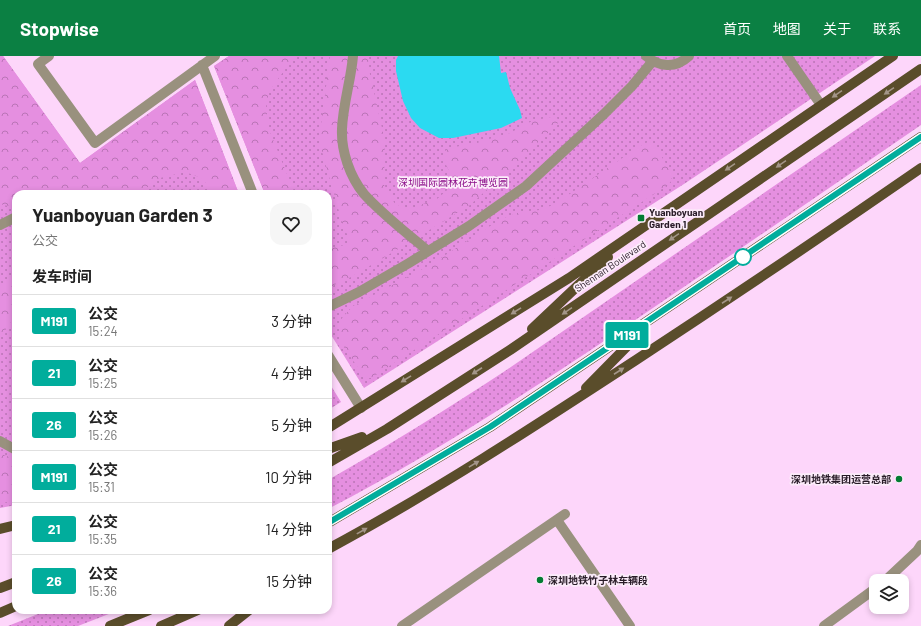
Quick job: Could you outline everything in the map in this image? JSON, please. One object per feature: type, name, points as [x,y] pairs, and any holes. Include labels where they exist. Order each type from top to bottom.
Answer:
[{"type":"main road","points":[[332,426],[569,278],[892,56]]},
{"type":"main road","name":"Shennan Boulevard","points":[[332,461],[387,429],[510,350],[921,68]]},
{"type":"main road","points":[[332,521],[490,427],[921,137]]},
{"type":"main road","points":[[332,547],[384,519],[562,409],[796,255],[921,168]]},
{"type":"main road","points":[[510,350],[631,235]]},
{"type":"main road","points":[[562,409],[586,388],[667,308]]},
{"type":"main road","points":[[332,448],[387,429]]},
{"type":"main road","points":[[0,529],[12,526]]},
{"type":"main road","points":[[0,588],[12,584]]},
{"type":"main road","points":[[0,613],[12,608]]},
{"type":"main road","points":[[110,626],[139,614]]},
{"type":"main road","points":[[161,626],[189,614]]},
{"type":"main road","points":[[230,626],[244,614]]},
{"type":"street","points":[[49,56],[38,64],[95,142],[215,56]]},
{"type":"street","points":[[353,56],[345,99],[342,130],[345,154],[352,175],[364,193],[428,251]]},
{"type":"street","points":[[332,305],[359,292],[409,263],[469,226],[526,186],[632,86],[649,59],[662,65],[671,65],[680,63],[689,56]]},
{"type":"street","points":[[787,56],[821,105]]},
{"type":"street","points":[[202,65],[251,190]]},
{"type":"street","points":[[0,225],[12,219]]},
{"type":"street","points":[[332,361],[361,408]]},
{"type":"street","points":[[0,441],[12,448]]},
{"type":"street","points":[[402,626],[565,514]]},
{"type":"street","points":[[557,520],[630,626]]},
{"type":"street","points":[[892,574],[917,551],[921,545]]},
{"type":"street","points":[[824,626],[869,593]]},
{"type":"green space","points":[[0,56],[3,56],[80,163],[195,80],[237,190],[12,190],[12,506],[0,508]]},
{"type":"green space","points":[[0,56],[3,56],[80,163],[195,80],[237,190],[210,190],[208,185],[199,177],[185,172],[160,178],[144,190],[12,190],[12,207],[0,204]]},
{"type":"green space","name":"深圳国际园林花卉博览园","points":[[229,56],[875,56],[684,184],[364,388],[332,336],[332,190],[263,190],[214,66]]},
{"type":"green space","points":[[229,56],[295,56],[269,91],[266,107],[268,127],[293,190],[263,190],[214,66]]},
{"type":"green space","points":[[330,56],[369,56],[368,65],[385,142],[384,185],[395,204],[409,209],[437,199],[454,184],[442,156],[447,149],[506,135],[532,121],[556,116],[559,122],[470,205],[351,277],[332,286],[332,247],[351,244],[342,222],[319,141]]},
{"type":"green space","points":[[921,85],[921,125],[546,380],[417,460],[332,507],[332,478],[417,427],[505,371]]},
{"type":"green space","points":[[648,142],[654,145],[672,173],[672,180],[668,185],[371,378],[365,378],[341,343],[340,329],[342,318],[353,306],[430,265],[501,219],[520,212],[540,210],[555,204]]},
{"type":"green space","points":[[12,274],[12,321],[0,338],[0,290]]},
{"type":"green space","points":[[332,387],[341,402],[332,408]]},
{"type":"green space","points":[[0,453],[12,457],[12,502],[0,503]]},
{"type":"green space","points":[[38,614],[109,614],[78,626],[8,626]]},
{"type":"water","points":[[398,56],[499,56],[501,73],[506,72],[510,88],[522,118],[501,128],[453,138],[439,138],[420,128],[411,118],[403,101],[396,71],[396,60]]},
{"type":"bus line","name":"M191","points":[[332,521],[490,427],[921,137]]},
{"type":"place","name":"Yuanboyuan Garden 1","points":[[641,218]]},
{"type":"place","name":"深圳地铁集团运营总部","points":[[899,479]]},
{"type":"place","name":"深圳地铁竹子林车辆段","points":[[540,580]]}]
